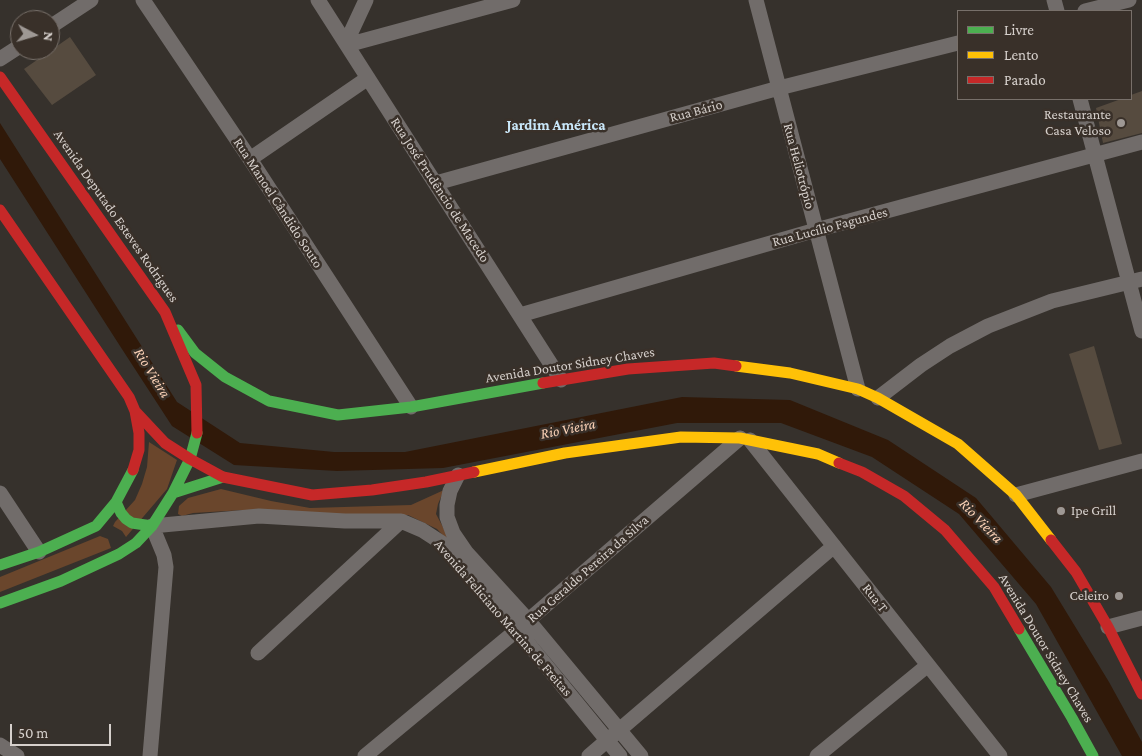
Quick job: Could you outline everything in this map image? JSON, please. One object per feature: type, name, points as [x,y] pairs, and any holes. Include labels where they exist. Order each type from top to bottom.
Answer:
[{"type":"main road","name":"Avenida Deputado Esteves Rodrigues","points":[[0,77],[4,92],[165,312],[196,385],[197,433],[190,459],[173,492],[152,526],[136,543],[119,554],[61,581],[0,603]]},
{"type":"main road","points":[[0,210],[128,397],[135,411],[139,433],[139,450],[133,472],[100,527],[40,552],[0,565]]},
{"type":"main road","name":"Avenida Doutor Sidney Chaves","points":[[165,312],[195,353],[225,377],[269,401],[338,415],[411,407],[628,369],[714,363],[790,372],[858,389],[878,398],[958,444],[1016,495],[1076,572],[1108,627],[1142,694]]},
{"type":"main road","name":"Avenida Doutor Sidney Chaves","points":[[135,411],[165,443],[223,477],[312,495],[372,490],[426,482],[565,453],[681,437],[745,439],[818,454],[862,472],[904,496],[945,530],[994,587],[1093,756]]},
{"type":"main road","points":[[173,492],[223,477]]},
{"type":"main road","points":[[116,502],[126,519],[132,523],[152,526]]},
{"type":"main road","points":[[116,538],[119,554]]},
{"type":"street","points":[[60,20],[91,0]]},
{"type":"street","name":"Rua Manoel Cândido Souto","points":[[143,0],[250,159],[411,407]]},
{"type":"street","name":"Rua José Prudêncio de Macedo","points":[[318,0],[561,380]]},
{"type":"street","points":[[346,44],[366,0]]},
{"type":"street","points":[[346,44],[513,0]]},
{"type":"street","name":"Rua Heliotrópio","points":[[756,0],[858,389]]},
{"type":"street","points":[[1089,10],[1129,0]]},
{"type":"street","name":"Rua Bário","points":[[436,183],[779,88],[957,43]]},
{"type":"street","points":[[250,159],[368,78]]},
{"type":"street","points":[[1080,100],[1094,155],[1136,280],[1142,331]]},
{"type":"street","name":"Rua Lucílio Fagundes","points":[[520,315],[816,230],[1142,142]]},
{"type":"street","points":[[878,398],[921,365],[988,326],[1052,301],[1136,280]]},
{"type":"street","name":"Rua T","points":[[745,439],[834,546],[1000,756]]},
{"type":"street","name":"Rua Geraldo Pereira da Silva","points":[[365,756],[745,439]]},
{"type":"street","points":[[1016,495],[1142,461]]},
{"type":"street","name":"Avenida Feliciano Martins de Freitas","points":[[458,474],[450,491],[447,505],[447,517],[453,534],[620,756]]},
{"type":"street","points":[[0,493],[40,552]]},
{"type":"street","name":"Avenida Feliciano Martins de Freitas","points":[[152,526],[260,516],[345,521],[401,521],[422,530],[442,543],[523,625],[641,756]]},
{"type":"street","points":[[258,653],[401,521]]},
{"type":"street","points":[[150,756],[166,567],[164,555],[152,526]]},
{"type":"street","points":[[589,756],[834,546]]},
{"type":"street","points":[[1108,627],[1142,618]]},
{"type":"street","points":[[817,756],[928,664]]},
{"type":"street","points":[[0,746],[17,756]]},
{"type":"shaded area","points":[[149,442],[177,460],[167,489],[126,537],[122,531],[113,526],[135,500],[142,484],[147,467]]},
{"type":"shaded area","points":[[221,489],[310,508],[411,505],[444,490],[436,514],[453,546],[437,529],[408,515],[390,517],[275,514],[244,510],[193,513],[182,516],[178,514],[179,506],[188,498]]},
{"type":"shaded area","points":[[100,536],[108,539],[111,548],[0,592],[0,577]]},
{"type":"water","name":"Rio Vieira","points":[[0,123],[177,402],[240,443],[334,452],[405,452],[682,397],[790,400],[888,440],[976,498],[1051,587],[1109,682],[1142,742],[1142,756],[1122,756],[1036,604],[959,514],[872,457],[781,423],[677,423],[443,468],[337,471],[234,465],[172,426],[0,159]]},
{"type":"building","points":[[70,37],[96,75],[52,105],[24,69],[37,60],[60,60],[60,44]]},
{"type":"building","name":"Restaurante Casa Veloso","points":[[1142,91],[1142,133],[1103,143],[1096,108],[1118,100],[1132,100],[1132,95]]},
{"type":"building","points":[[1094,346],[1122,444],[1099,450],[1069,354]]},
{"type":"traffic: fast","points":[[178,330],[195,353],[225,377],[269,401],[338,415],[411,407],[543,383]]},
{"type":"traffic: fast","points":[[0,603],[61,581],[119,554],[136,543],[152,526],[173,493],[190,459],[197,433]]},
{"type":"traffic: fast","points":[[0,565],[39,552],[96,526],[116,502],[133,470]]},
{"type":"traffic: fast","points":[[173,493],[223,477]]},
{"type":"traffic: fast","points":[[116,502],[126,519],[132,523],[152,526]]},
{"type":"traffic: fast","points":[[1019,629],[1093,756]]},
{"type":"traffic: slow","points":[[736,366],[790,373],[858,389],[878,398],[958,444],[1016,495],[1051,540]]},
{"type":"traffic: slow","points":[[474,472],[565,453],[681,437],[740,438],[818,454],[839,463]]},
{"type":"traffic: jam","points":[[0,77],[165,312],[196,385],[197,433]]},
{"type":"traffic: jam","points":[[0,210],[129,397],[135,411],[139,433],[139,450],[133,470]]},
{"type":"traffic: jam","points":[[543,383],[628,369],[714,363],[736,366]]},
{"type":"traffic: jam","points":[[135,411],[165,443],[223,477],[312,495],[372,490],[426,482],[474,472]]},
{"type":"traffic: jam","points":[[839,463],[862,472],[904,496],[945,530],[994,587],[1019,629]]},
{"type":"traffic: jam","points":[[1051,540],[1076,572],[1108,627],[1142,694]]},
{"type":"place","name":"Restaurante Casa Veloso","points":[[1121,123]]},
{"type":"place","name":"Ipe Grill","points":[[1061,511]]},
{"type":"place","name":"Celeiro","points":[[1119,596]]},
{"type":"district","name":"Jardim América","points":[[556,125]]}]
